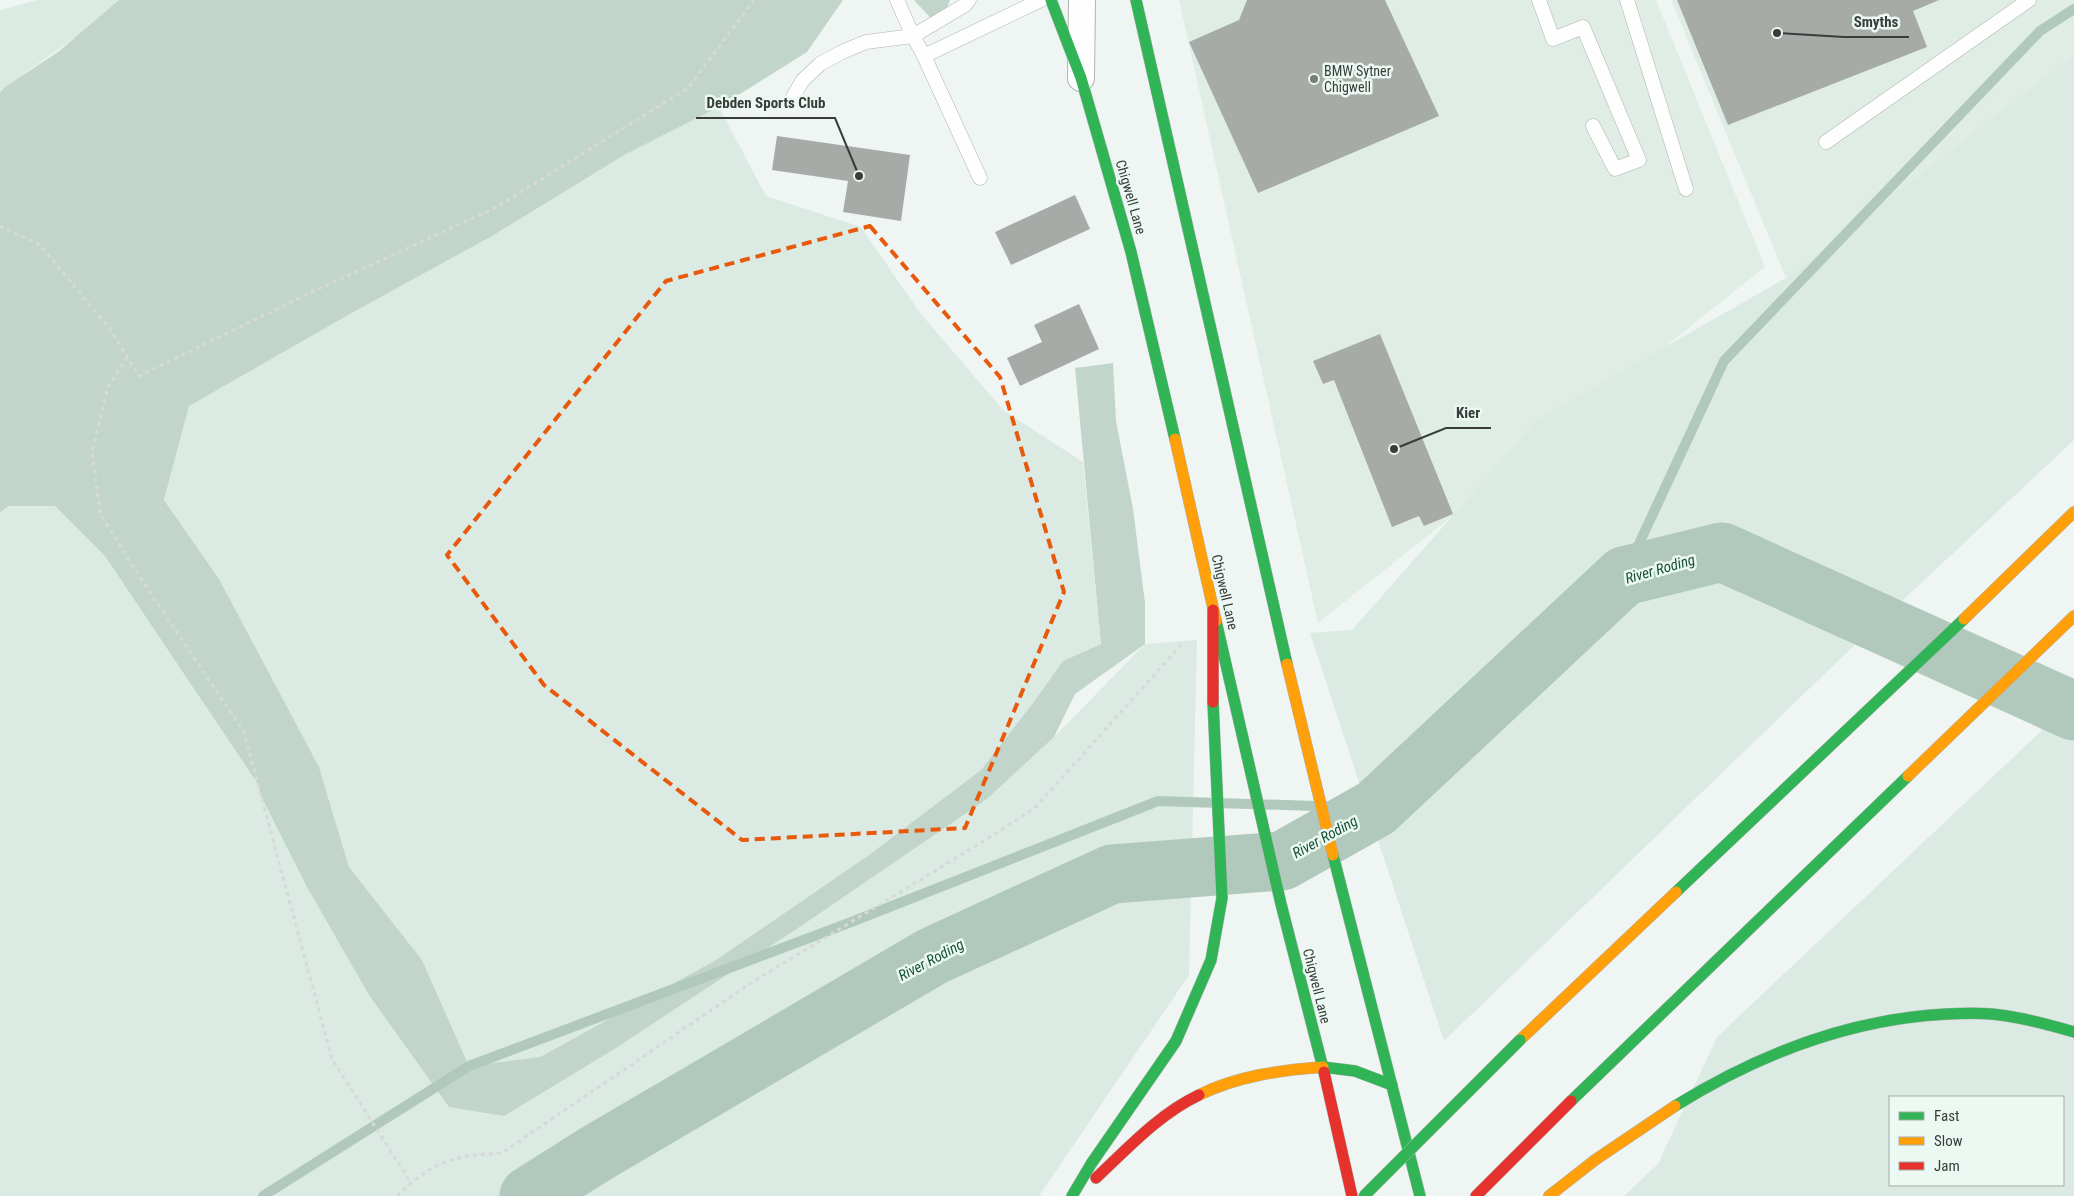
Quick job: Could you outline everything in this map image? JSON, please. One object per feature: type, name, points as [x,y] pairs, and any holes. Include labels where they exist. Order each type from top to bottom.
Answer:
[{"type":"main road","name":"Chigwell Lane","points":[[1051,0],[1081,78],[1131,252],[1281,904],[1322,1066],[1352,1196]]},
{"type":"main road","points":[[1136,0],[1315,786],[1420,1196]]},
{"type":"main road","points":[[1364,1196],[1520,1040],[1893,688],[2074,512]]},
{"type":"main road","points":[[1072,1196],[1176,1041],[1211,960],[1222,898],[1213,711],[1213,610]]},
{"type":"main road","points":[[1476,1196],[1566,1106],[2070,620]]},
{"type":"main road","points":[[1549,1196],[1644,1126],[1727,1076],[1768,1055],[1806,1040],[1848,1027],[1894,1018],[1975,1013],[2037,1022],[2074,1032]]},
{"type":"main road","points":[[1076,1196],[1137,1139],[1188,1100],[1214,1087],[1290,1069],[1322,1066],[1355,1071],[1392,1085]]},
{"type":"street","points":[[1081,78],[1082,0]]},
{"type":"lane","points":[[897,0],[980,178]]},
{"type":"lane","points":[[793,97],[803,80],[820,64],[866,42],[913,36],[965,5],[969,0]]},
{"type":"lane","points":[[924,56],[1041,0]]},
{"type":"lane","points":[[1539,0],[1553,39],[1583,27],[1639,160],[1615,169],[1593,126]]},
{"type":"lane","points":[[1627,0],[1686,189]]},
{"type":"lane","points":[[1826,142],[2029,0]]},
{"type":"path","points":[[0,226],[40,245],[110,330],[139,376],[312,292],[495,208],[688,88],[754,0]]},
{"type":"path","points":[[127,357],[108,387],[92,452],[100,513],[133,567],[244,732],[332,1059],[410,1183]]},
{"type":"path","points":[[397,1196],[410,1183],[442,1162],[465,1156],[502,1154],[751,983],[992,836],[1036,807],[1213,610]]},
{"type":"highlighted area","points":[[870,226],[1000,377],[1064,592],[965,828],[742,840],[544,685],[447,555],[666,281]]},
{"type":"shaded area","points":[[38,0],[119,0],[77,36],[18,78],[0,100],[0,10]]},
{"type":"shaded area","points":[[1179,0],[1656,0],[1765,267],[1318,623]]},
{"type":"shaded area","points":[[1671,0],[2074,0],[2074,54],[1786,278]]},
{"type":"shaded area","points":[[2074,54],[2074,440],[1840,659],[1444,1041],[1310,633],[1352,630],[1538,419],[1786,278]]},
{"type":"shaded area","points":[[719,107],[766,196],[861,227],[920,313],[1003,410],[1083,462],[1101,644],[1063,661],[981,770],[869,855],[716,960],[540,1057],[469,1066],[422,960],[349,867],[319,767],[219,579],[164,500],[189,405],[492,236],[626,154]]},
{"type":"shaded area","points":[[8,506],[55,506],[133,567],[449,1107],[810,920],[987,799],[1054,737],[1145,644],[1197,640],[1189,975],[1039,1196],[0,1196],[0,513]]},
{"type":"shaded area","points":[[2074,700],[2074,1196],[1624,1196],[1658,1164],[1717,1037]]},
{"type":"green space","points":[[119,0],[843,0],[807,52],[719,107],[626,154],[492,236],[189,406],[164,500],[219,579],[319,767],[349,867],[422,960],[469,1066],[540,1057],[716,960],[869,855],[981,770],[1063,661],[1101,644],[1075,368],[1113,363],[1116,421],[1133,509],[1145,603],[1145,644],[1075,694],[1054,737],[987,799],[810,920],[616,1048],[504,1116],[449,1107],[369,995],[307,887],[261,796],[258,784],[105,556],[55,506],[8,506],[0,513],[0,93],[5,87],[58,52]]},
{"type":"green space","points":[[914,0],[950,0],[940,28]]},
{"type":"building","name":"BMW Sytner Chigwell","points":[[1247,0],[1385,0],[1439,116],[1258,193],[1189,42],[1239,20]]},
{"type":"building","points":[[1677,0],[1939,0],[1913,11],[1927,47],[1728,125]]},
{"type":"building","points":[[777,136],[910,155],[901,221],[843,212],[848,181],[772,170]]},
{"type":"building","points":[[1075,195],[1090,229],[1011,265],[995,232]]},
{"type":"building","points":[[1079,304],[1099,349],[1020,386],[1007,358],[1042,342],[1034,325]]},
{"type":"building","points":[[1380,334],[1453,514],[1424,526],[1419,516],[1392,527],[1334,380],[1323,384],[1313,361]]},
{"type":"waterway","points":[[1624,576],[1724,361],[2040,31],[2074,9]]},
{"type":"waterway","name":"River Roding","points":[[529,1196],[597,1153],[933,956],[1112,874],[1282,861],[1376,808],[1624,576],[1722,552],[2074,711]]},
{"type":"waterway","points":[[263,1196],[469,1066],[854,921],[1158,801],[1376,808]]},
{"type":"traffic: fast","points":[[1051,0],[1081,78],[1131,252],[1175,439]]},
{"type":"traffic: fast","points":[[1136,0],[1287,664]]},
{"type":"traffic: fast","points":[[1676,892],[1964,619]]},
{"type":"traffic: fast","points":[[1216,621],[1281,904],[1324,1072]]},
{"type":"traffic: fast","points":[[1072,1196],[1091,1164],[1176,1041],[1211,960],[1222,898],[1213,702]]},
{"type":"traffic: fast","points":[[1571,1101],[1908,776]]},
{"type":"traffic: fast","points":[[1333,855],[1420,1196]]},
{"type":"traffic: fast","points":[[1675,1106],[1738,1071],[1771,1056],[1839,1032],[1875,1023],[1911,1017],[1980,1013],[2019,1018],[2074,1032]]},
{"type":"traffic: fast","points":[[1364,1196],[1520,1040]]},
{"type":"traffic: fast","points":[[1323,1067],[1355,1071],[1392,1085]]},
{"type":"traffic: slow","points":[[1175,439],[1216,621]]},
{"type":"traffic: slow","points":[[1964,619],[2074,512]]},
{"type":"traffic: slow","points":[[1908,776],[2074,616]]},
{"type":"traffic: slow","points":[[1287,664],[1333,855]]},
{"type":"traffic: slow","points":[[1520,1040],[1676,892]]},
{"type":"traffic: slow","points":[[1199,1095],[1228,1083],[1260,1075],[1323,1067]]},
{"type":"traffic: slow","points":[[1549,1196],[1595,1160],[1675,1106]]},
{"type":"traffic: jam","points":[[1213,610],[1213,702]]},
{"type":"traffic: jam","points":[[1324,1072],[1352,1196]]},
{"type":"traffic: jam","points":[[1096,1178],[1157,1122],[1199,1095]]},
{"type":"traffic: jam","points":[[1476,1196],[1571,1101]]},
{"type":"place","name":"Smyths","points":[[1777,33]]},
{"type":"place","name":"BMW Sytner Chigwell","points":[[1314,79]]},
{"type":"place","name":"Debden Sports Club","points":[[859,176]]},
{"type":"place","name":"Kier","points":[[1394,449]]}]
